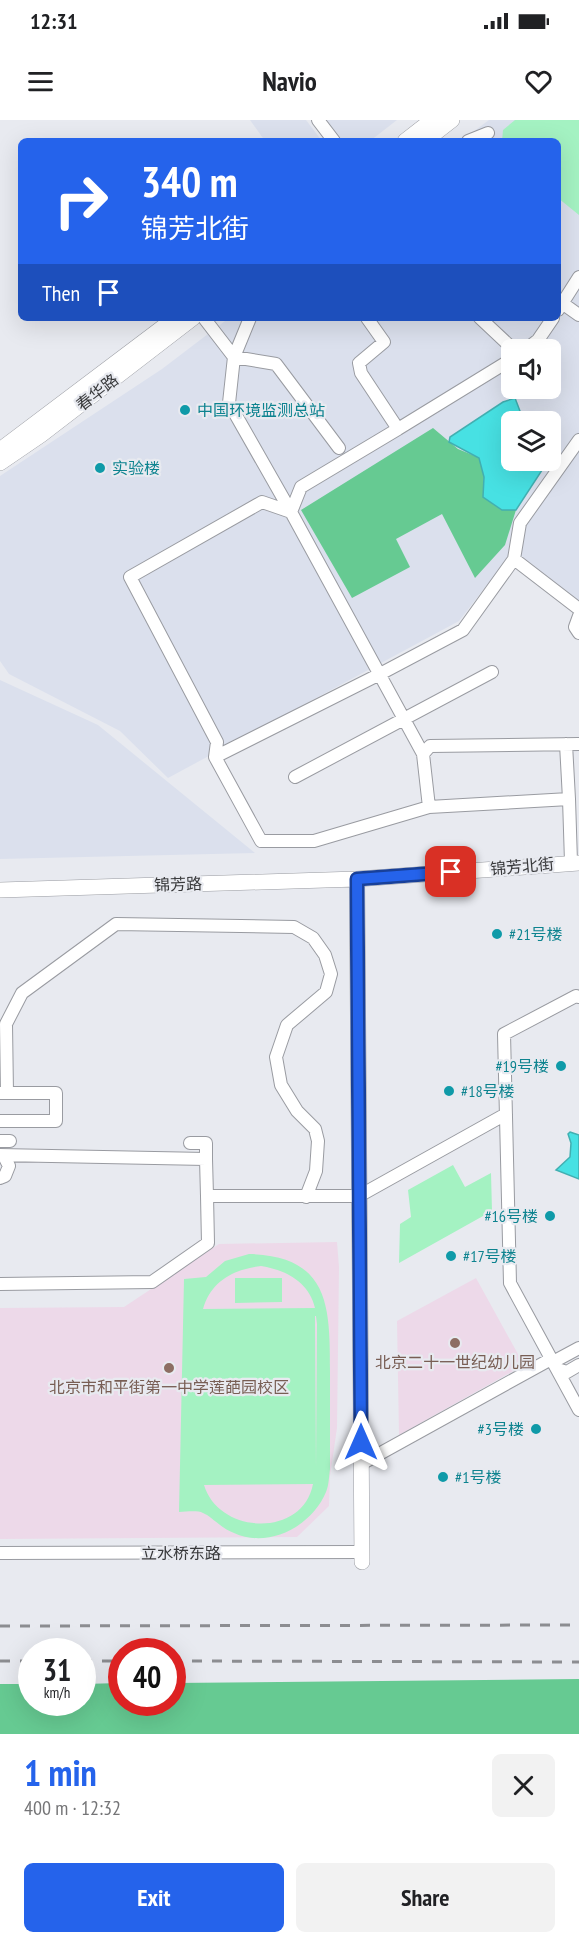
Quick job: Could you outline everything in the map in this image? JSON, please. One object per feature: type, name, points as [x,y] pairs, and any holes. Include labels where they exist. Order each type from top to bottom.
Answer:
[{"type":"street","points":[[318,120],[332,138]]},
{"type":"street","points":[[409,138],[432,120]]},
{"type":"street","points":[[429,138],[452,120]]},
{"type":"street","points":[[476,138],[488,133]]},
{"type":"street","points":[[561,305],[579,277]]},
{"type":"street","points":[[561,307],[579,315]]},
{"type":"street","name":"春华路","points":[[0,450],[171,321]]},
{"type":"street","name":"春华路","points":[[0,463],[41,435],[188,321]]},
{"type":"street","points":[[206,321],[234,357],[276,364],[339,448],[360,452]]},
{"type":"street","points":[[249,321],[234,357],[229,403],[423,754],[429,807]]},
{"type":"street","points":[[369,321],[384,342],[359,363],[361,373],[398,429]]},
{"type":"street","points":[[483,321],[502,339]]},
{"type":"street","points":[[539,339],[551,321]]},
{"type":"street","points":[[291,512],[301,487],[501,365]]},
{"type":"street","points":[[215,757],[463,630],[514,560],[520,523],[579,440]]},
{"type":"street","points":[[332,469],[339,448]]},
{"type":"street","points":[[291,512],[262,502],[130,577],[217,742],[215,757],[261,841],[314,841],[429,807],[568,799]]},
{"type":"street","points":[[514,560],[579,609]]},
{"type":"street","points":[[579,616],[575,627],[579,633]]},
{"type":"street","points":[[295,777],[492,672]]},
{"type":"street","points":[[423,754],[430,746],[573,744],[568,799],[575,862]]},
{"type":"street","name":"锦芳北街","points":[[357,879],[575,862]]},
{"type":"street","points":[[357,879],[362,1557]]},
{"type":"street","name":"锦芳路","points":[[0,890],[357,879]]},
{"type":"street","points":[[0,1121],[56,1121],[56,1093],[4,1093],[6,1024],[22,993],[116,924],[294,927],[314,938],[325,955],[331,974],[326,992],[286,1025],[276,1057],[281,1085],[297,1111],[315,1129],[318,1141],[316,1171],[306,1197]]},
{"type":"street","points":[[579,997],[576,996],[504,1034],[510,1283],[557,1365],[579,1410]]},
{"type":"street","points":[[207,1196],[359,1196],[506,1114]]},
{"type":"street","points":[[0,1284],[152,1282],[208,1243],[206,1143],[190,1143]]},
{"type":"street","points":[[2,1155],[206,1159]]},
{"type":"street","points":[[0,1178],[5,1176],[9,1166],[2,1155]]},
{"type":"street","points":[[361,1464],[557,1365],[579,1348]]},
{"type":"street","points":[[557,1365],[579,1365]]},
{"type":"street","points":[[557,1365],[579,1393]]},
{"type":"street","name":"立水桥东路","points":[[0,1553],[362,1557]]},
{"type":"shaded area","points":[[250,120],[306,120],[320,138],[263,138]]},
{"type":"shaded area","points":[[326,120],[397,120],[374,138],[340,138]]},
{"type":"shaded area","points":[[489,120],[579,120],[579,602],[514,550],[459,621],[168,778],[120,731],[9,674],[0,661],[0,476],[162,369],[225,321],[561,321],[561,138],[465,138]]},
{"type":"shaded area","points":[[0,680],[98,725],[255,853],[0,859]]},
{"type":"shaded area","name":"北京市和平街第一中学莲葩园校区","points":[[337,1242],[339,1267],[337,1428],[330,1476],[329,1506],[297,1537],[0,1539],[0,1308],[124,1307],[219,1244]]},
{"type":"shaded area","name":"北京二十一世纪幼儿园","points":[[476,1278],[524,1365],[399,1435],[397,1321]]},
{"type":"green space","points":[[515,120],[579,120],[579,215],[561,200],[561,138],[502,138],[503,130]]},
{"type":"green space","points":[[433,428],[458,449],[480,458],[484,477],[483,497],[502,510],[516,510],[505,545],[475,578],[442,514],[396,539],[410,567],[352,598],[301,510]]},
{"type":"green space","points":[[453,1165],[465,1187],[491,1173],[492,1211],[399,1263],[400,1224],[411,1217],[408,1190]]},
{"type":"green space","points":[[249,1254],[276,1257],[296,1264],[310,1275],[320,1289],[326,1307],[330,1348],[328,1486],[311,1515],[288,1531],[275,1536],[247,1537],[230,1531],[203,1513],[179,1512],[184,1279],[206,1277],[225,1261]],"holes":[[[261,1266],[287,1274],[302,1284],[308,1291],[315,1308],[203,1309],[212,1291],[225,1278],[242,1270]],[[315,1316],[317,1324],[316,1468]],[[313,1484],[306,1502],[294,1514],[278,1521],[260,1524],[242,1521],[226,1514],[213,1502],[204,1485]]]},
{"type":"green space","points":[[235,1278],[282,1278],[282,1302],[235,1303]]},
{"type":"green space","points":[[579,1679],[579,1734],[0,1734],[0,1684],[18,1684],[18,1716],[96,1716],[96,1684],[108,1683],[108,1716],[186,1716],[186,1683]]},
{"type":"water","points":[[515,399],[520,411],[501,411],[501,471],[541,471],[516,510],[502,510],[483,497],[484,477],[479,458],[449,442],[450,437],[503,402]]},
{"type":"water","points":[[570,1132],[579,1135],[579,1179],[556,1170],[570,1157],[571,1143],[568,1134]]},
{"type":"railway","points":[[0,1626],[579,1625]]},
{"type":"railway","points":[[0,1661],[18,1661]]},
{"type":"railway","points":[[96,1661],[108,1661]]},
{"type":"railway","points":[[186,1661],[579,1662]]},
{"type":"place","name":"中国环境监测总站","points":[[185,410]]},
{"type":"place","name":"实验楼","points":[[100,468]]},
{"type":"place","name":"#21号楼","points":[[497,934]]},
{"type":"place","name":"#19号楼","points":[[561,1066]]},
{"type":"place","name":"#18号楼","points":[[449,1091]]},
{"type":"place","name":"#16号楼","points":[[550,1216]]},
{"type":"place","name":"#17号楼","points":[[451,1256]]},
{"type":"place","name":"北京二十一世纪幼儿园","points":[[455,1343]]},
{"type":"place","name":"北京市和平街第一中学莲葩园校区","points":[[169,1368]]},
{"type":"place","name":"#3号楼","points":[[536,1429]]},
{"type":"place","name":"#1号楼","points":[[443,1477]]},
{"type":"route","points":[[361,1442],[357,879],[451,872]]}]
